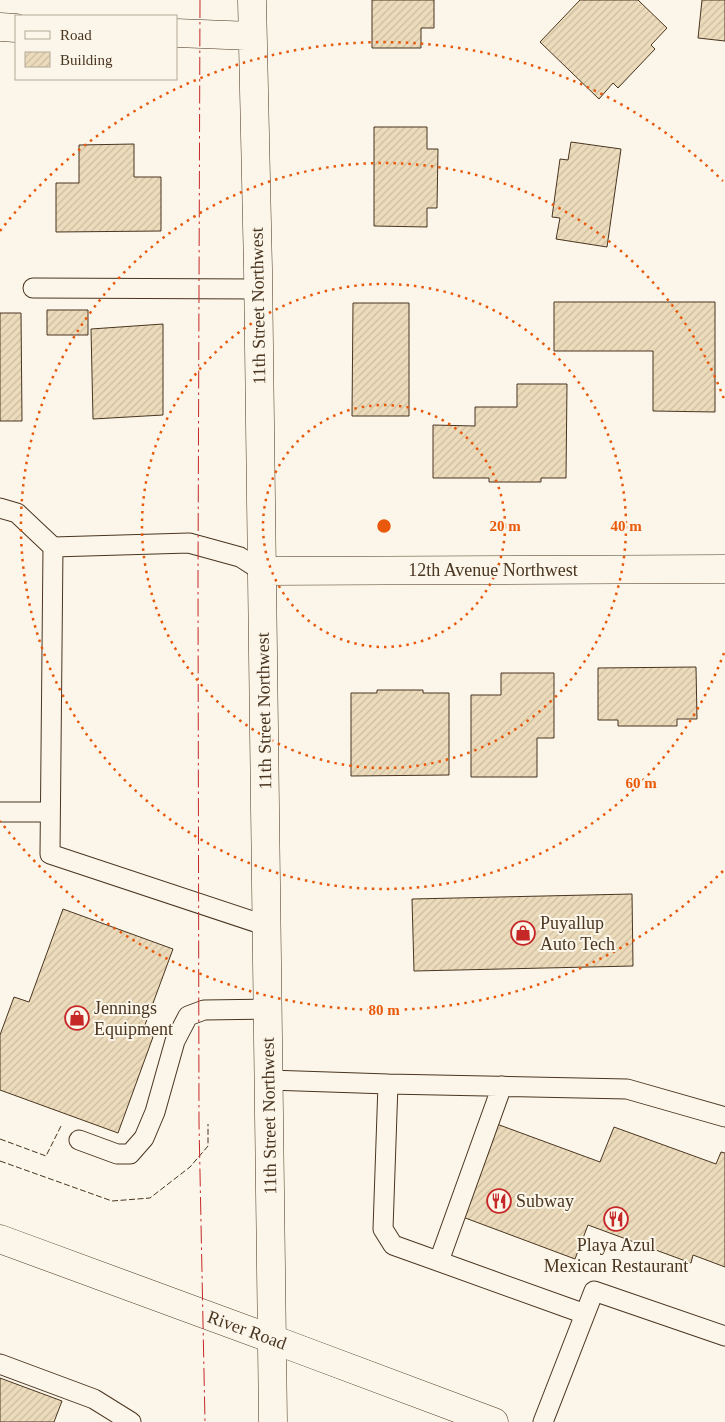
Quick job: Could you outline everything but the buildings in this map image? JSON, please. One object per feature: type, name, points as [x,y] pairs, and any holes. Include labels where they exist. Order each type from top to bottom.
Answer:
[{"type":"street","name":"11th Street Northwest","points":[[252,0],[258,289],[273,1422]]},
{"type":"street","points":[[0,27],[15,28]]},
{"type":"street","points":[[178,33],[252,36]]},
{"type":"street","name":"12th Avenue Northwest","points":[[262,571],[725,569]]},
{"type":"street","name":"River Road","points":[[0,1239],[494,1422]]},
{"type":"lane","points":[[33,288],[258,289]]},
{"type":"lane","points":[[0,508],[16,513],[53,547],[189,543],[240,557],[262,571]]},
{"type":"lane","points":[[53,547],[50,854],[267,926]]},
{"type":"lane","points":[[0,812],[50,812]]},
{"type":"lane","points":[[79,1140],[117,1154],[130,1154],[144,1138],[156,1112],[175,1041],[188,1016],[204,1010],[268,1009]]},
{"type":"lane","points":[[269,1080],[626,1089],[725,1117]]},
{"type":"lane","points":[[388,1084],[382,1229],[393,1244],[585,1314]]},
{"type":"lane","points":[[439,1261],[502,1086]]},
{"type":"lane","points":[[543,1422],[594,1291],[725,1336]]},
{"type":"lane","points":[[0,1364],[94,1399],[131,1422]]},
{"type":"fence","points":[[0,1161],[112,1201],[150,1198],[190,1167],[208,1146],[208,1124]]},
{"type":"fence","points":[[0,1139],[46,1156],[61,1126]]},
{"type":"power","points":[[200,0],[199,1123],[205,1422]]},
{"type":"place","name":"Puyallup Auto Tech","points":[[523,933]]},
{"type":"place","name":"Jennings Equipment","points":[[77,1018]]},
{"type":"place","name":"Subway","points":[[499,1201]]},
{"type":"place","name":"Playa Azul Mexican Restaurant","points":[[616,1219]]}]
